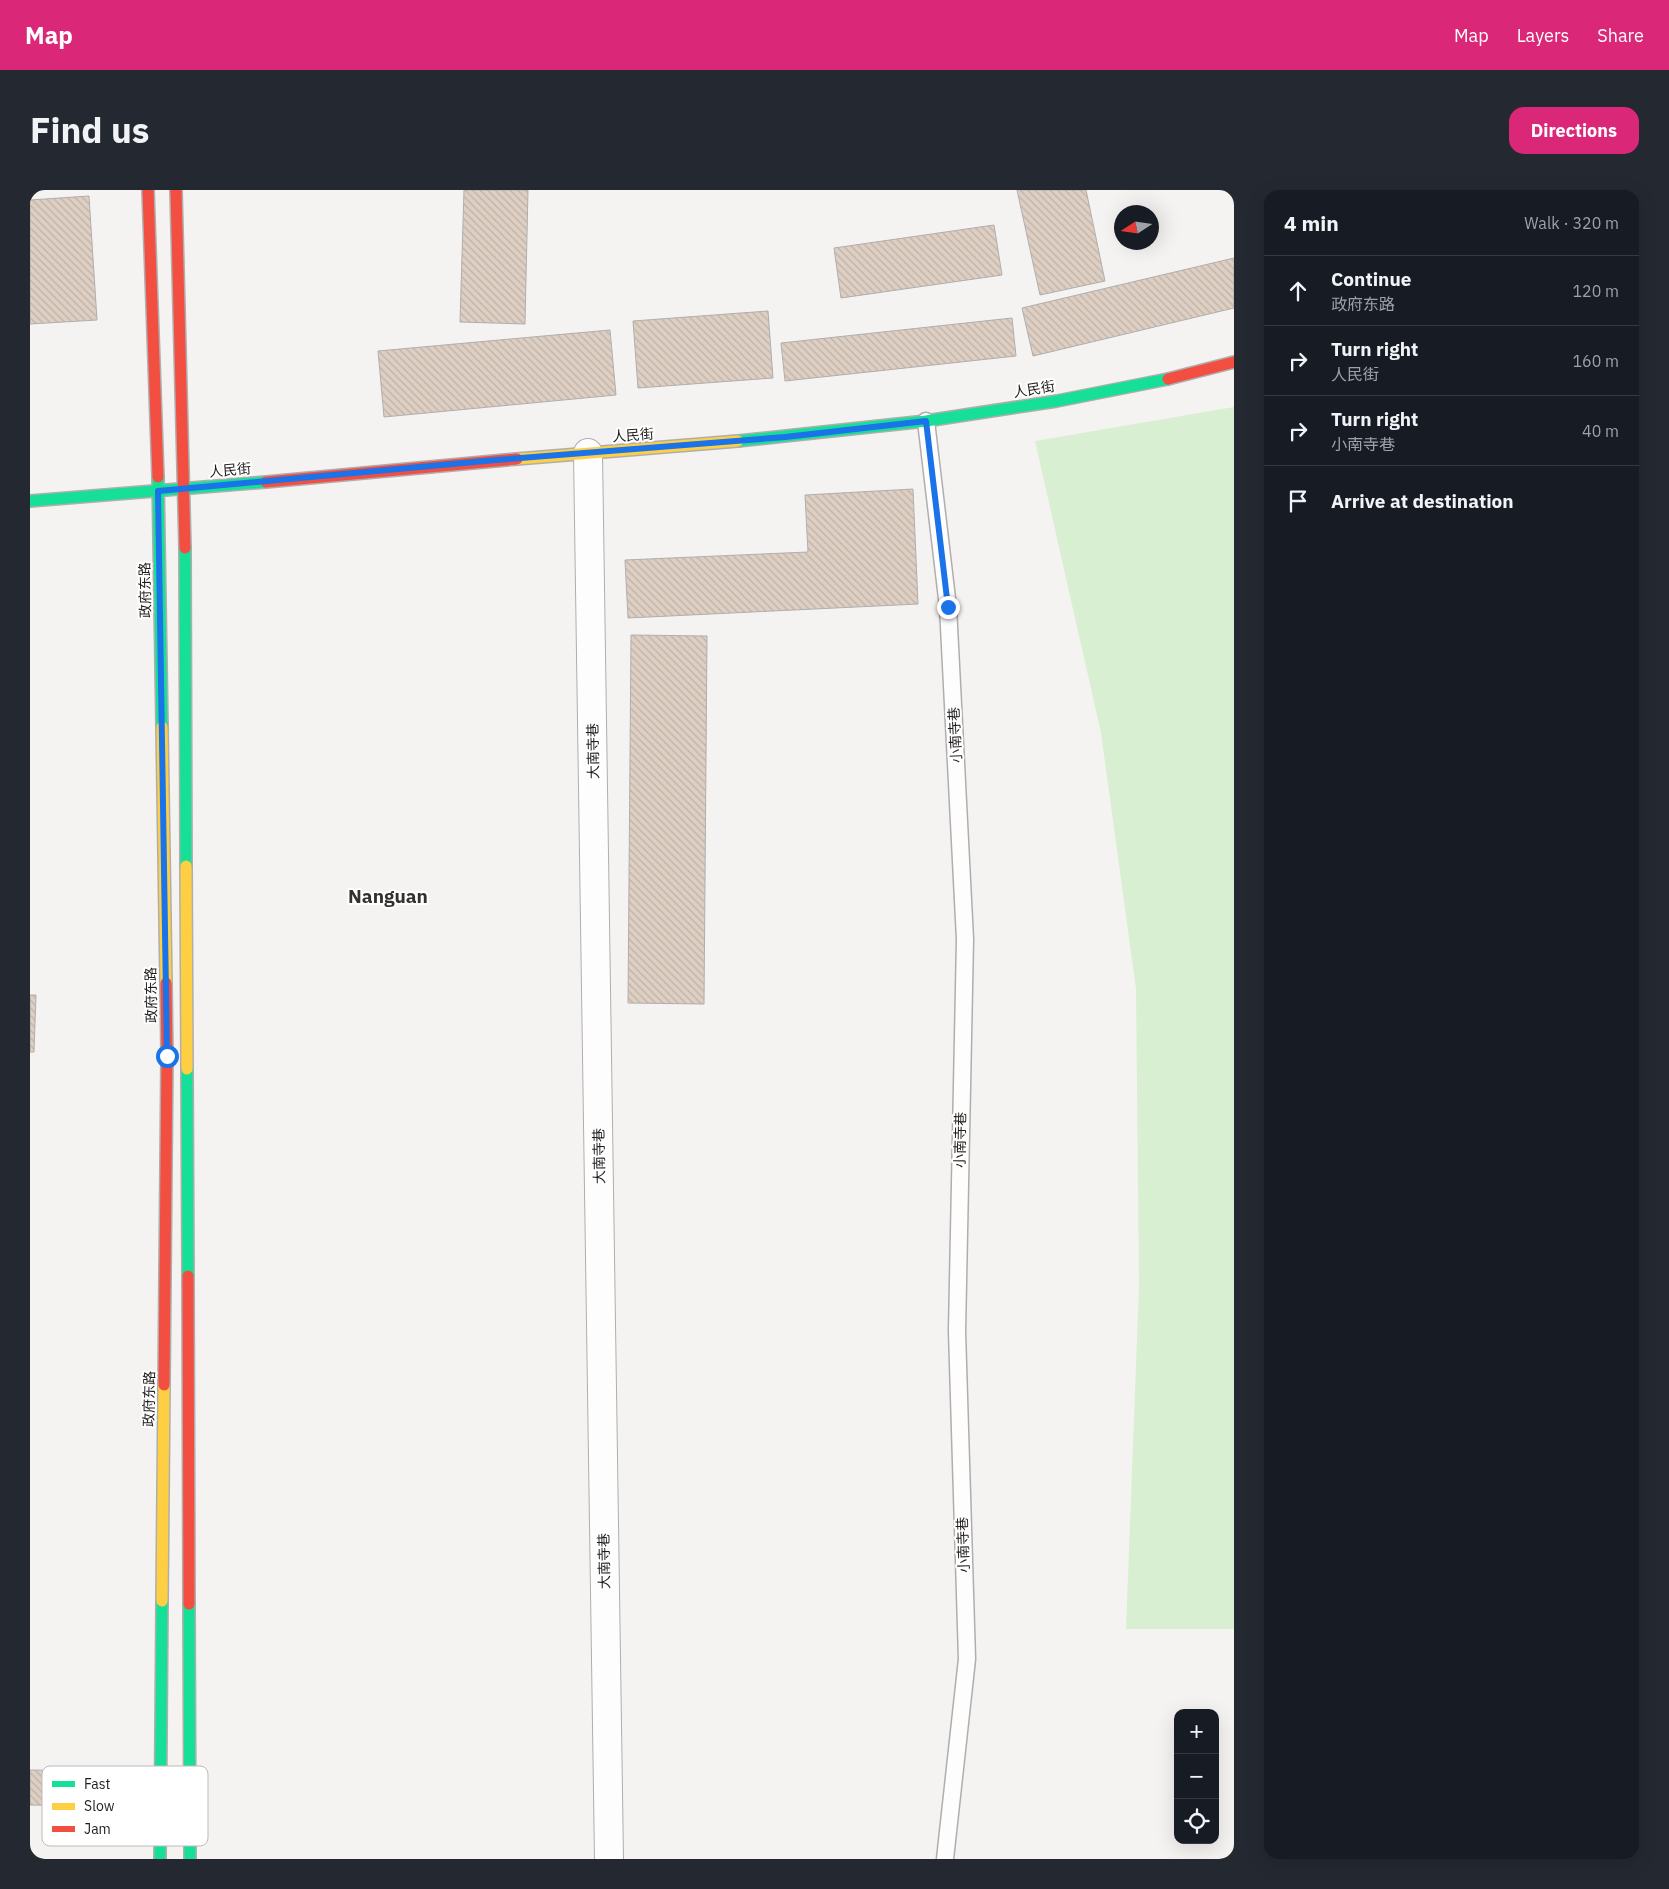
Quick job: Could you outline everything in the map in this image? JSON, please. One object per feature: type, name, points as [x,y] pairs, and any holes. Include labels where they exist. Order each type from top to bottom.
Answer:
[{"type":"street","name":"政府东路","points":[[148,190],[158,491],[167,1056],[161,1766]]},
{"type":"street","points":[[176,190],[185,489],[190,1766]]},
{"type":"street","name":"人民街","points":[[30,502],[785,437],[926,421],[1057,401],[1147,384],[1234,362]]},
{"type":"street","name":"大南寺巷","points":[[588,453],[609,1859]]},
{"type":"street","name":"政府东路","points":[[160,1846],[160,1859]]},
{"type":"street","points":[[190,1846],[190,1859]]},
{"type":"lane","name":"小南寺巷","points":[[926,421],[948,607],[964,940],[957,1331],[967,1659],[945,1859]]},
{"type":"green space","points":[[1234,407],[1234,1629],[1126,1629],[1139,1285],[1136,989],[1101,733],[1035,441]]},
{"type":"building","points":[[464,190],[528,190],[525,324],[460,322]]},
{"type":"building","points":[[1017,190],[1086,190],[1105,281],[1040,295]]},
{"type":"building","points":[[89,196],[97,320],[30,324],[30,200]]},
{"type":"building","points":[[994,225],[1002,275],[841,298],[834,248]]},
{"type":"building","points":[[1234,258],[1234,308],[1033,356],[1022,308]]},
{"type":"building","points":[[768,311],[773,378],[638,388],[633,321]]},
{"type":"building","points":[[1012,318],[1016,356],[785,381],[781,343]]},
{"type":"building","points":[[610,330],[616,395],[384,417],[378,351]]},
{"type":"building","points":[[913,489],[918,604],[628,618],[625,560],[808,552],[805,495]]},
{"type":"building","points":[[631,635],[707,636],[704,1004],[628,1003]]},
{"type":"building","points":[[30,995],[36,995],[34,1052],[30,1052]]},
{"type":"building","points":[[30,1770],[42,1770],[42,1805],[30,1805]]},
{"type":"traffic: fast","points":[[738,441],[926,421],[1057,401],[1168,379]]},
{"type":"traffic: fast","points":[[158,477],[162,727]]},
{"type":"traffic: fast","points":[[30,501],[266,482]]},
{"type":"traffic: fast","points":[[185,548],[186,866]]},
{"type":"traffic: fast","points":[[187,1069],[188,1276]]},
{"type":"traffic: fast","points":[[161,1766],[162,1601]]},
{"type":"traffic: fast","points":[[189,1604],[190,1766]]},
{"type":"traffic: fast","points":[[160,1846],[160,1859]]},
{"type":"traffic: fast","points":[[190,1846],[190,1859]]},
{"type":"traffic: slow","points":[[517,459],[738,441]]},
{"type":"traffic: slow","points":[[162,727],[166,983]]},
{"type":"traffic: slow","points":[[186,866],[187,1069]]},
{"type":"traffic: slow","points":[[162,1601],[164,1385]]},
{"type":"traffic: jam","points":[[148,190],[158,477]]},
{"type":"traffic: jam","points":[[176,190],[185,548]]},
{"type":"traffic: jam","points":[[1168,379],[1234,362]]},
{"type":"traffic: jam","points":[[266,482],[517,459]]},
{"type":"traffic: jam","points":[[164,1385],[166,983]]},
{"type":"traffic: jam","points":[[188,1276],[189,1604]]},
{"type":"district","name":"Nanguan","points":[[388,896]]},
{"type":"route","points":[[167,1056],[158,491],[255,484],[496,460],[655,449],[926,421],[948,607]]}]
